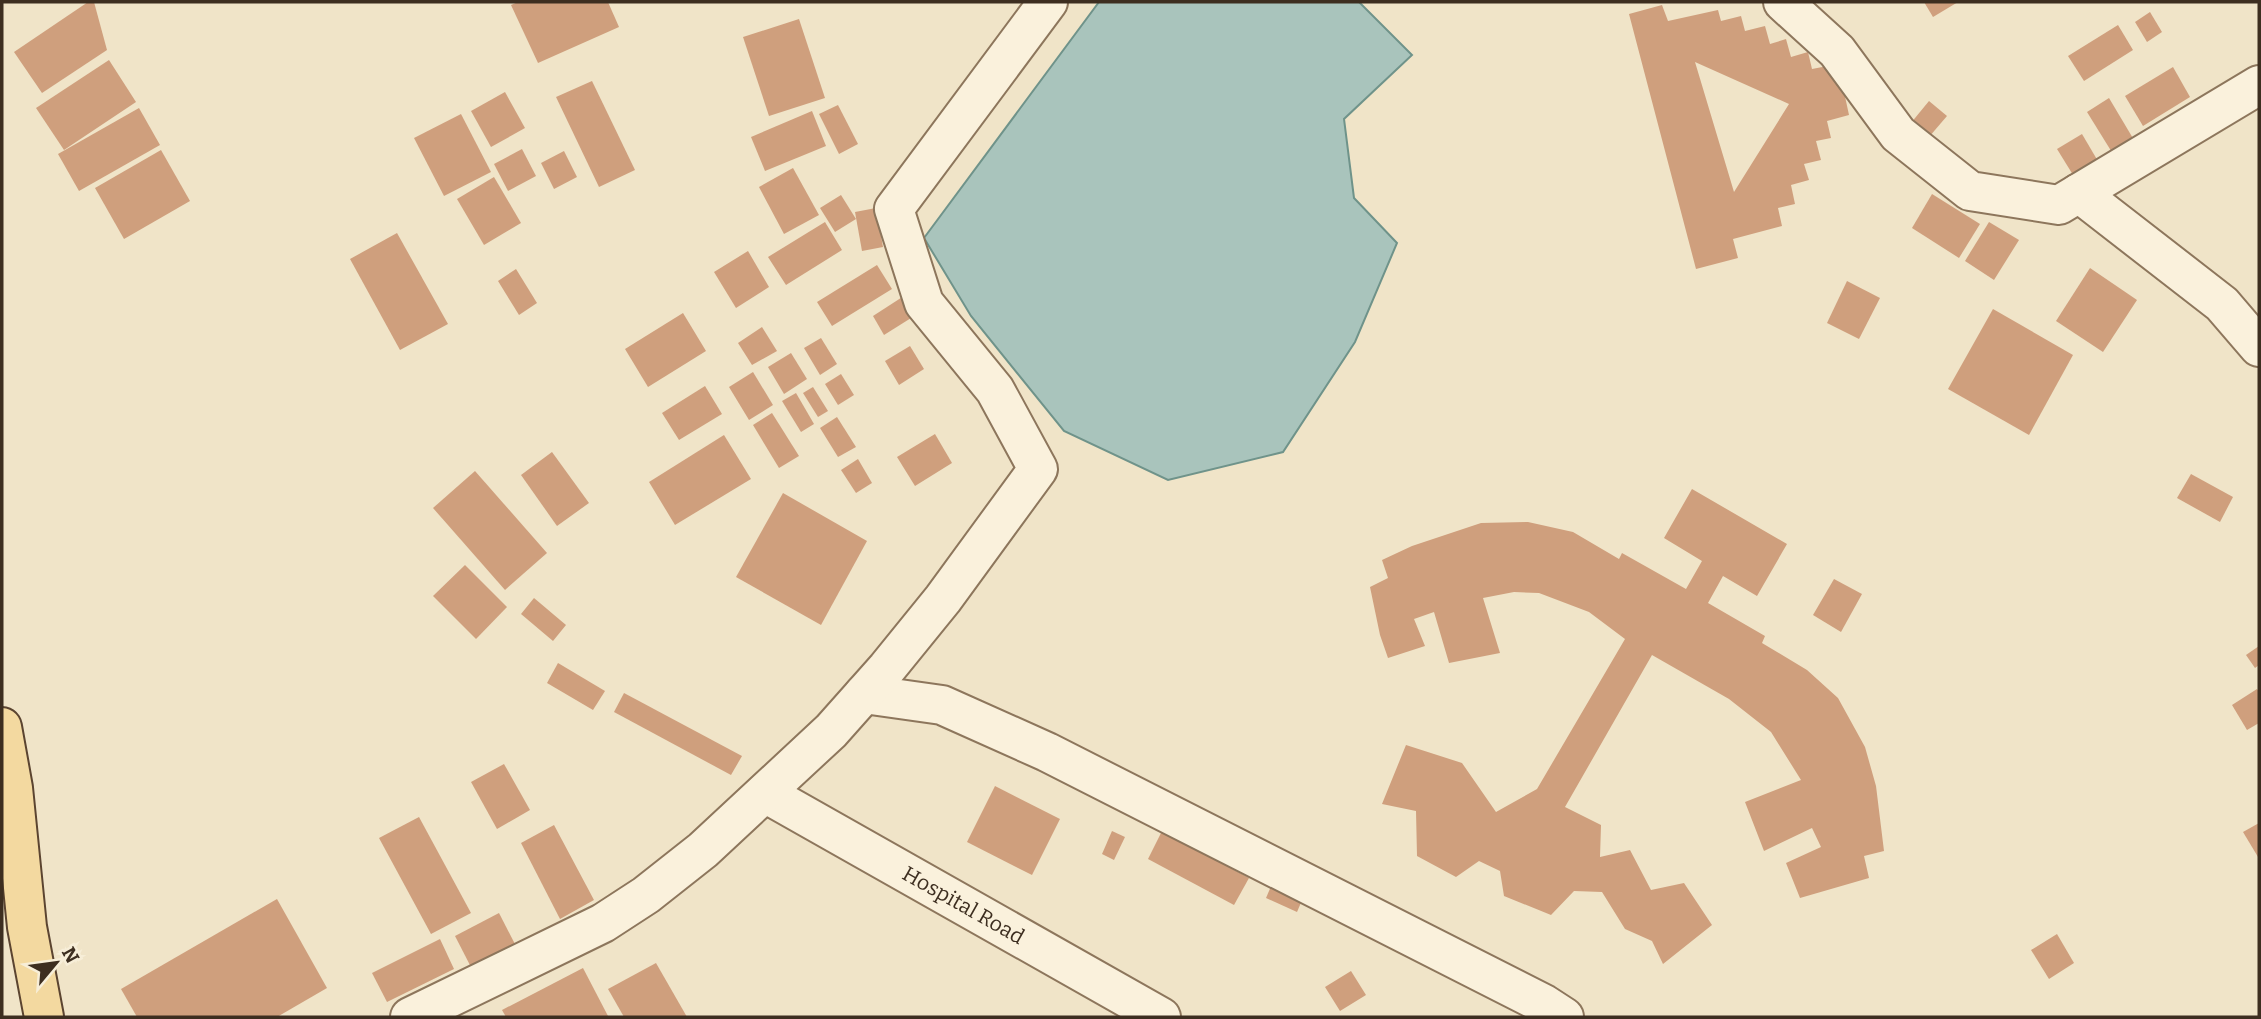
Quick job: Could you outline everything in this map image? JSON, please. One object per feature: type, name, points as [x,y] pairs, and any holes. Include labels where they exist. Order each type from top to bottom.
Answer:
[{"type":"main road","points":[[2,727],[13,788],[27,928],[44,1017]]},
{"type":"street","points":[[410,1017],[502,975],[603,923],[646,895],[703,850],[831,732],[943,599],[1038,469],[995,390],[924,303],[894,209],[1048,2]]},
{"type":"street","points":[[1783,2],[1837,51],[1898,134],[1970,191],[2059,205],[2259,85]]},
{"type":"street","points":[[2079,193],[2222,304],[2259,347]]},
{"type":"street","points":[[864,694],[942,705],[1047,752],[1306,881],[1544,1004],[1564,1017]]},
{"type":"street","name":"Hospital Road","points":[[765,793],[1161,1017]]},
{"type":"water","points":[[1099,2],[1359,2],[1412,55],[1344,119],[1354,198],[1397,243],[1355,342],[1283,452],[1168,480],[1064,431],[971,316],[924,238]]},
{"type":"building","points":[[88,2],[94,2],[107,50],[42,93],[14,52]]},
{"type":"building","points":[[518,2],[608,2],[619,27],[538,63],[511,5]]},
{"type":"building","points":[[1924,2],[1958,2],[1933,17]]},
{"type":"building","points":[[1662,5],[1668,21],[1718,10],[1721,21],[1741,16],[1745,31],[1765,26],[1770,44],[1786,39],[1791,57],[1808,52],[1812,69],[1838,64],[1849,115],[1827,121],[1831,138],[1816,141],[1821,160],[1804,164],[1809,180],[1791,185],[1795,204],[1778,208],[1782,226],[1733,239],[1738,258],[1696,269],[1629,14]],"holes":[[[1695,62],[1789,104],[1734,192]]]},
{"type":"building","points":[[2150,12],[2162,32],[2147,42],[2135,22]]},
{"type":"building","points":[[799,19],[825,98],[769,116],[743,37]]},
{"type":"building","points":[[2118,25],[2133,50],[2084,81],[2068,56]]},
{"type":"building","points":[[109,60],[136,102],[64,150],[36,108]]},
{"type":"building","points":[[2173,67],[2190,97],[2143,126],[2125,96]]},
{"type":"building","points":[[592,81],[635,170],[599,187],[556,97]]},
{"type":"building","points":[[505,92],[525,128],[491,147],[471,111]]},
{"type":"building","points":[[2109,98],[2134,140],[2113,154],[2087,112]]},
{"type":"building","points":[[1929,101],[1947,116],[1923,144],[1906,129]]},
{"type":"building","points":[[838,105],[858,144],[839,154],[819,114]]},
{"type":"building","points":[[139,108],[160,145],[79,191],[58,154]]},
{"type":"building","points":[[812,111],[826,146],[765,171],[751,137]]},
{"type":"building","points":[[461,114],[491,172],[444,196],[414,138]]},
{"type":"building","points":[[2082,134],[2102,168],[2078,183],[2057,149]]},
{"type":"building","points":[[522,149],[536,176],[508,191],[494,164]]},
{"type":"building","points":[[161,150],[190,201],[124,239],[95,188]]},
{"type":"building","points":[[564,151],[577,177],[554,189],[541,163]]},
{"type":"building","points":[[793,168],[819,215],[784,234],[759,187]]},
{"type":"building","points":[[494,177],[521,223],[484,245],[457,199]]},
{"type":"building","points":[[1932,194],[1980,224],[1959,258],[1912,228]]},
{"type":"building","points":[[841,195],[856,219],[835,232],[820,208]]},
{"type":"building","points":[[876,208],[883,247],[862,251],[855,212]]},
{"type":"building","points":[[825,222],[842,250],[786,285],[768,257]]},
{"type":"building","points":[[1989,222],[2019,240],[1994,280],[1965,261]]},
{"type":"building","points":[[397,233],[448,324],[400,350],[350,259]]},
{"type":"building","points":[[748,251],[769,287],[736,308],[714,272]]},
{"type":"building","points":[[877,265],[892,289],[832,326],[817,302]]},
{"type":"building","points":[[2090,268],[2137,300],[2103,352],[2056,321]]},
{"type":"building","points":[[516,269],[537,303],[519,315],[498,281]]},
{"type":"building","points":[[1847,281],[1880,298],[1859,339],[1827,323]]},
{"type":"building","points":[[907,294],[919,313],[884,335],[873,316]]},
{"type":"building","points":[[1993,309],[2073,355],[2029,435],[1948,389]]},
{"type":"building","points":[[683,313],[706,351],[648,387],[625,349]]},
{"type":"building","points":[[762,327],[777,351],[752,365],[738,343]]},
{"type":"building","points":[[821,338],[837,364],[820,375],[804,348]]},
{"type":"building","points":[[910,346],[924,369],[899,385],[885,361]]},
{"type":"building","points":[[791,353],[807,379],[784,394],[768,367]]},
{"type":"building","points":[[753,372],[773,405],[749,420],[729,387]]},
{"type":"building","points":[[841,374],[854,395],[838,405],[825,384]]},
{"type":"building","points":[[705,386],[722,414],[679,440],[662,413]]},
{"type":"building","points":[[813,387],[828,411],[818,417],[803,393]]},
{"type":"building","points":[[796,393],[814,424],[801,432],[782,401]]},
{"type":"building","points":[[772,413],[799,456],[779,468],[753,425]]},
{"type":"building","points":[[837,417],[856,447],[838,457],[820,428]]},
{"type":"building","points":[[935,434],[952,463],[915,486],[897,457]]},
{"type":"building","points":[[724,435],[751,479],[675,525],[649,482]]},
{"type":"building","points":[[552,452],[589,503],[557,526],[521,475]]},
{"type":"building","points":[[858,459],[872,483],[856,493],[841,470]]},
{"type":"building","points":[[475,471],[547,553],[505,590],[433,508]]},
{"type":"building","points":[[2191,474],[2233,497],[2220,522],[2177,498]]},
{"type":"building","points":[[1692,489],[1787,544],[1757,596],[1723,576],[1708,603],[1765,636],[1762,643],[1807,670],[1838,698],[1865,747],[1876,786],[1884,851],[1864,856],[1869,878],[1800,898],[1786,863],[1821,847],[1812,828],[1764,851],[1745,802],[1801,780],[1771,732],[1729,699],[1652,655],[1565,807],[1601,825],[1600,857],[1630,850],[1651,890],[1684,883],[1712,925],[1663,964],[1652,941],[1625,929],[1602,892],[1574,891],[1551,915],[1504,896],[1500,871],[1479,861],[1456,877],[1417,856],[1416,811],[1382,804],[1406,745],[1462,763],[1496,812],[1537,789],[1625,639],[1589,612],[1539,593],[1514,592],[1483,598],[1500,653],[1449,663],[1434,612],[1414,619],[1425,646],[1388,658],[1380,635],[1370,587],[1388,578],[1382,560],[1412,546],[1481,523],[1528,522],[1573,532],[1619,559],[1622,553],[1686,589],[1702,561],[1664,538]]},
{"type":"building","points":[[783,493],[867,541],[821,625],[736,577]]},
{"type":"building","points":[[465,565],[507,607],[476,639],[433,596]]},
{"type":"building","points":[[1834,579],[1862,594],[1841,632],[1813,615]]},
{"type":"building","points":[[534,598],[566,625],[553,641],[521,614]]},
{"type":"building","points":[[2259,646],[2259,665],[2255,668],[2246,655]]},
{"type":"building","points":[[558,663],[605,691],[593,710],[547,683]]},
{"type":"building","points":[[2257,689],[2259,723],[2247,730],[2232,705]]},
{"type":"building","points":[[624,693],[742,756],[731,775],[614,712]]},
{"type":"building","points":[[504,764],[530,810],[497,829],[471,782]]},
{"type":"building","points":[[995,786],[1060,819],[1032,875],[967,842]]},
{"type":"building","points":[[419,817],[471,913],[431,934],[379,838]]},
{"type":"building","points":[[2259,823],[2259,856],[2258,857],[2243,832]]},
{"type":"building","points":[[554,825],[594,900],[560,919],[521,843]]},
{"type":"building","points":[[1112,831],[1125,837],[1114,860],[1102,854]]},
{"type":"building","points":[[1162,831],[1249,878],[1234,905],[1148,859]]},
{"type":"building","points":[[1272,884],[1303,898],[1297,912],[1266,898]]},
{"type":"building","points":[[277,899],[327,988],[277,1017],[137,1017],[121,989]]},
{"type":"building","points":[[499,913],[517,948],[473,971],[455,936]]},
{"type":"building","points":[[2057,934],[2074,963],[2049,979],[2031,950]]},
{"type":"building","points":[[440,939],[454,969],[387,1002],[372,973]]},
{"type":"building","points":[[656,963],[687,1017],[624,1017],[608,989]]},
{"type":"building","points":[[583,968],[608,1016],[506,1017],[502,1010]]},
{"type":"building","points":[[1351,971],[1366,995],[1340,1011],[1325,987]]}]
